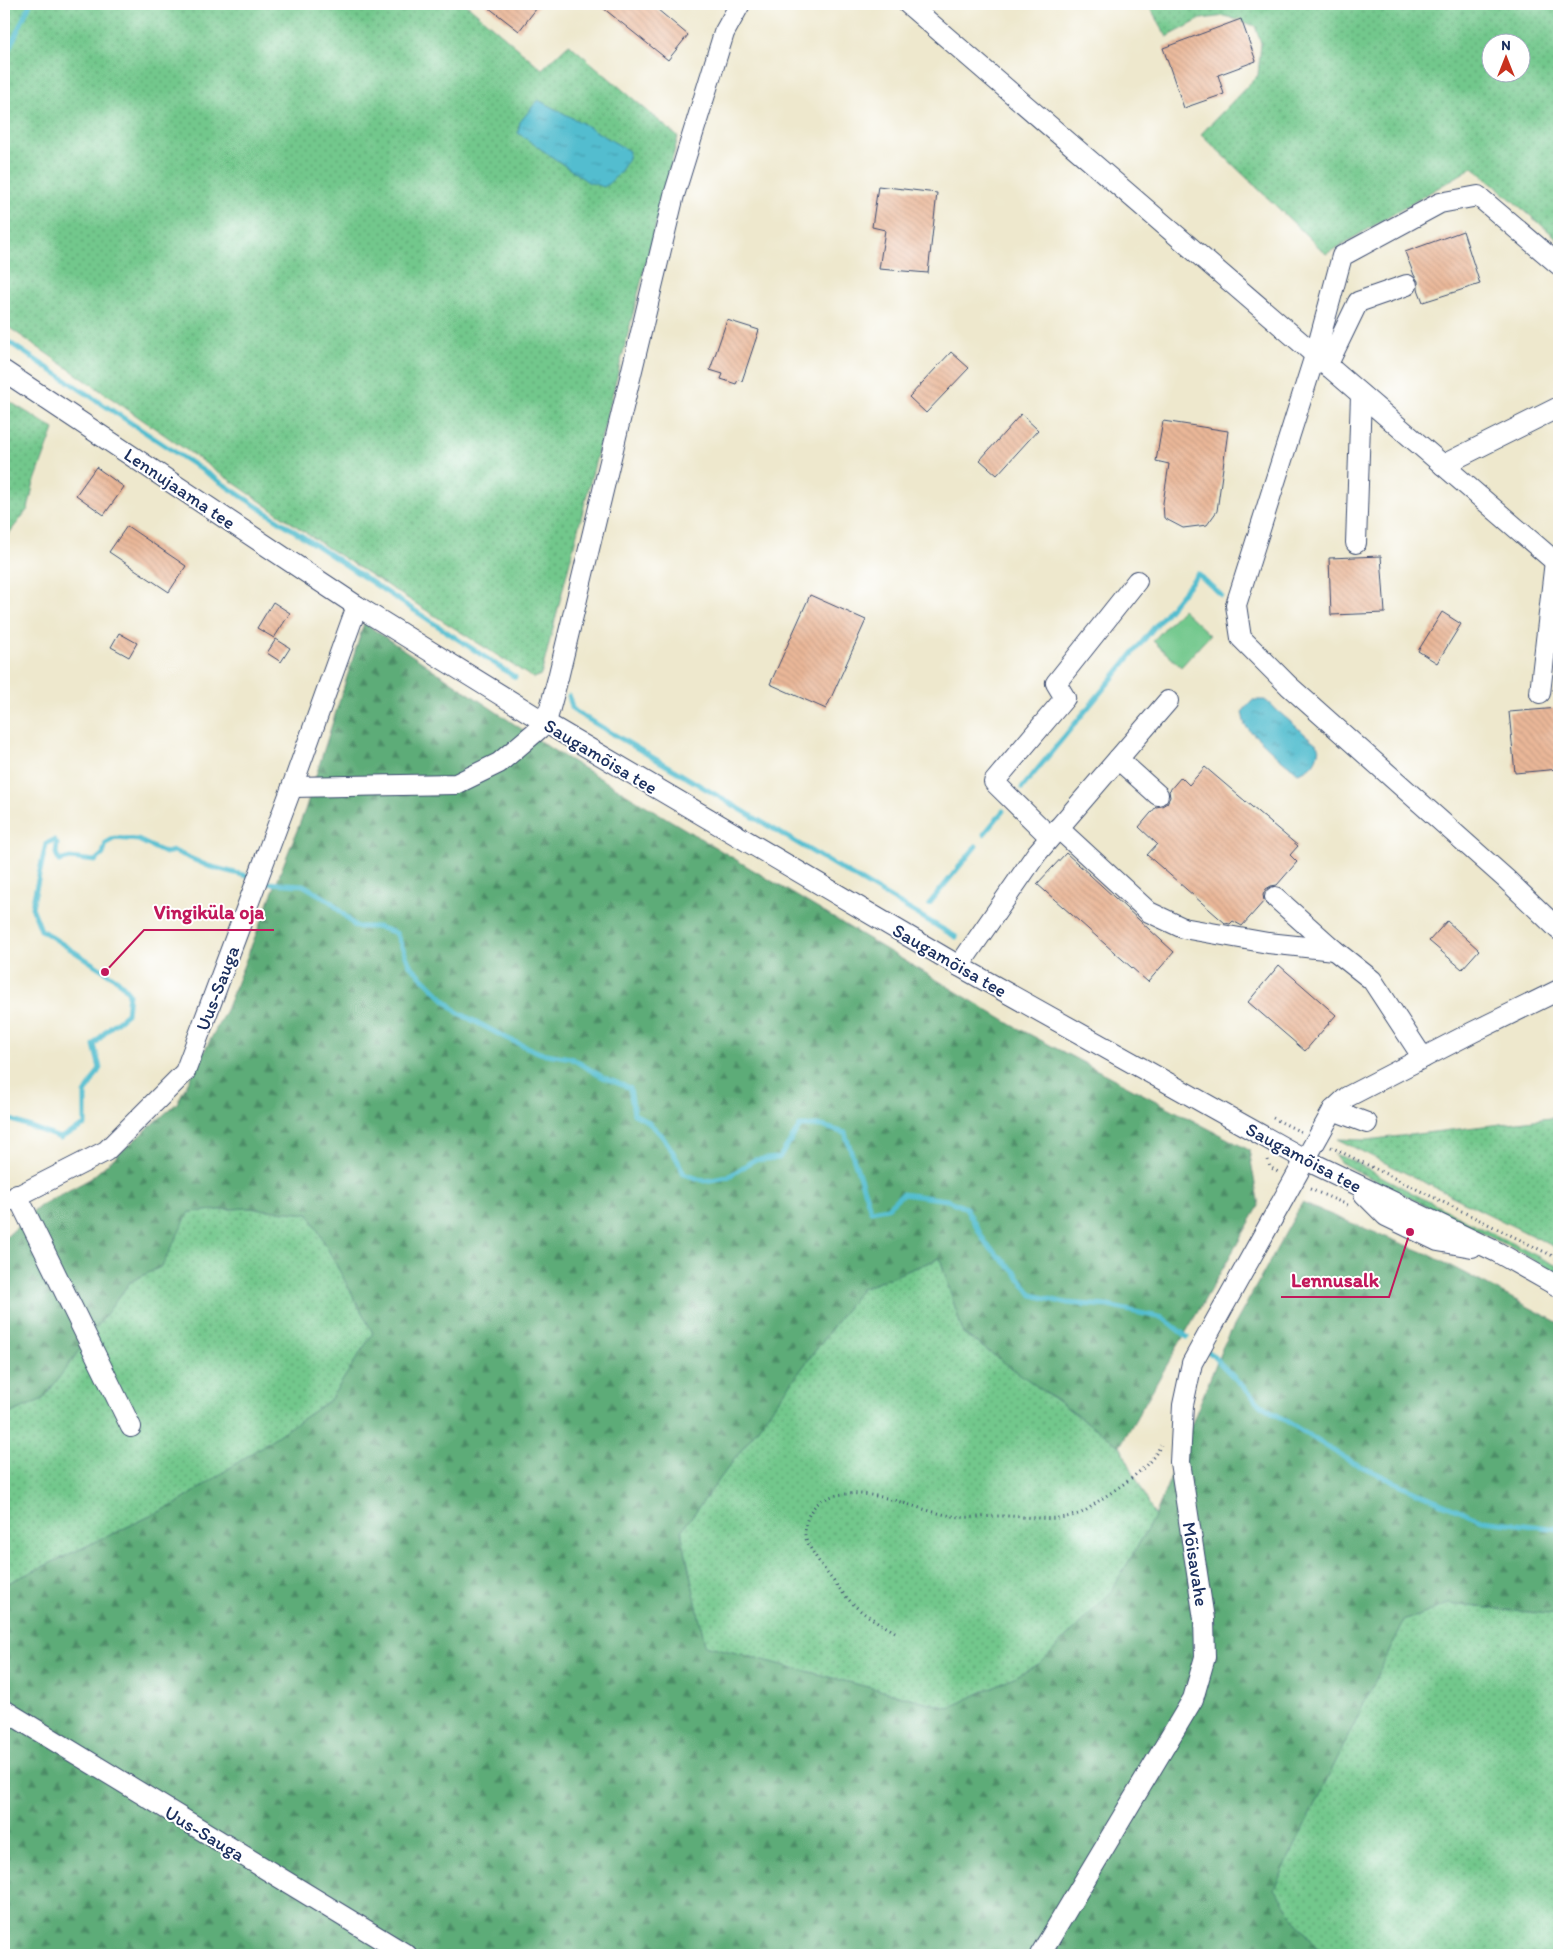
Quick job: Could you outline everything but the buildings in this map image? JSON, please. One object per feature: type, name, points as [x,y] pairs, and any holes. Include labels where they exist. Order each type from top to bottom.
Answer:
[{"type":"street","points":[[292,787],[456,784],[498,764],[546,724],[674,195],[724,33],[740,4]]},
{"type":"street","points":[[908,4],[1557,563],[1540,693]]},
{"type":"street","points":[[1559,265],[1478,196],[1440,203],[1342,256],[1321,361],[1236,605],[1241,638],[1289,686],[1506,879],[1559,930]]},
{"type":"street","points":[[1321,361],[1358,302],[1406,285]]},
{"type":"street","name":"Lennujaama tee","points":[[4,371],[357,606]]},
{"type":"street","points":[[1356,543],[1361,395]]},
{"type":"street","points":[[1443,465],[1559,407]]},
{"type":"street","points":[[1137,581],[1056,683],[1065,698],[994,782],[1149,912],[1183,928],[1268,943],[1334,950]]},
{"type":"street","name":"Saugamõisa tee","points":[[357,606],[546,724],[959,966],[1306,1160],[1497,1252],[1559,1287]]},
{"type":"street","name":"Uus-Sauga","points":[[11,1199],[106,1151],[185,1072],[292,787],[357,606]]},
{"type":"street","points":[[959,966],[1037,853],[1168,700]]},
{"type":"street","points":[[1118,759],[1158,795]]},
{"type":"street","points":[[1274,897],[1334,950],[1372,980],[1423,1058]]},
{"type":"street","points":[[1367,1123],[1333,1110],[1347,1097],[1559,990]]},
{"type":"street","name":"Mõisavahe","points":[[1040,1955],[1193,1699],[1205,1657],[1204,1619],[1180,1462],[1183,1404],[1192,1362],[1333,1110]]},
{"type":"street","points":[[11,1199],[131,1427]]},
{"type":"street","name":"Uus-Sauga","points":[[4,1710],[407,1955]]},
{"type":"path","points":[[1266,1115],[1559,1259]]},
{"type":"path","points":[[895,1632],[855,1607],[812,1549],[805,1535],[808,1518],[815,1505],[820,1501],[826,1497],[845,1494],[868,1494],[889,1498],[922,1509],[961,1517],[1004,1516],[1049,1519],[1082,1512],[1132,1478],[1158,1452],[1162,1444]]},
{"type":"green space","points":[[4,4],[466,4],[542,69],[569,44],[678,137],[541,675],[533,678],[328,548],[4,324]]},
{"type":"green space","points":[[1148,4],[1559,4],[1559,240],[1473,167],[1326,254],[1201,134],[1258,75],[1261,43],[1255,26],[1225,16],[1201,19],[1167,37]]},
{"type":"green space","points":[[4,398],[54,429],[33,486],[28,509],[4,540]]},
{"type":"green space","points":[[1182,609],[1210,635],[1181,667],[1153,641]]},
{"type":"green space","points":[[364,623],[553,750],[1012,1025],[1249,1150],[1259,1206],[1120,1446],[963,1333],[940,1258],[861,1289],[681,1531],[705,1645],[949,1708],[1039,1665],[1111,1592],[1155,1516],[1223,1346],[1302,1203],[1428,1254],[1559,1323],[1559,1615],[1448,1604],[1404,1621],[1274,1889],[1313,1943],[1319,1955],[4,1955],[4,1585],[178,1503],[330,1400],[373,1333],[309,1214],[247,1208],[189,1212],[162,1266],[130,1282],[43,1399],[4,1416],[4,1239],[41,1205],[90,1179],[177,1103],[226,1010],[305,810]]},
{"type":"green space","points":[[1559,1117],[1559,1249],[1337,1139],[1367,1140]]},
{"type":"green space","points":[[1334,1154],[1351,1160],[1559,1267],[1559,1274],[1506,1245],[1354,1170],[1340,1162]]},
{"type":"green space","points":[[247,1208],[309,1214],[373,1333],[330,1400],[178,1503],[4,1585],[4,1416],[43,1399],[130,1282],[162,1266],[188,1212]]},
{"type":"green space","points":[[940,1258],[963,1333],[1120,1446],[1155,1516],[1111,1592],[1039,1665],[949,1708],[705,1645],[681,1531],[861,1289]]},
{"type":"green space","points":[[1448,1604],[1559,1615],[1559,1942],[1551,1955],[1319,1955],[1313,1943],[1274,1889],[1404,1621]]},
{"type":"water","points":[[538,100],[629,151],[627,161],[617,176],[604,187],[588,182],[518,133],[520,122]]},
{"type":"water","points":[[1253,700],[1265,700],[1319,746],[1316,760],[1311,766],[1298,773],[1245,726],[1242,712]]},
{"type":"waterway","points":[[4,60],[30,4]]},
{"type":"waterway","points":[[4,339],[515,677]]},
{"type":"waterway","points":[[1022,788],[1198,574],[1221,595]]},
{"type":"waterway","points":[[569,696],[572,708],[576,712],[956,937]]},
{"type":"waterway","points":[[984,834],[1003,811]]},
{"type":"waterway","points":[[4,1117],[60,1138],[85,1125],[85,1094],[100,1068],[94,1045],[108,1029],[127,1014],[129,993],[118,980],[41,930],[32,907],[46,844],[54,840],[57,844],[56,853],[59,861],[70,858],[95,861],[103,854],[106,843],[115,838],[138,840],[165,853],[174,851],[208,866],[247,876]]},
{"type":"waterway","points":[[929,904],[976,846]]},
{"type":"waterway","points":[[267,883],[303,885],[330,901],[356,927],[378,927],[396,933],[410,965],[457,1012],[506,1038],[540,1053],[571,1058],[602,1077],[630,1088],[634,1114],[651,1124],[658,1131],[675,1156],[684,1174],[705,1181],[728,1177],[754,1160],[779,1158],[800,1126],[822,1126],[845,1133],[871,1211],[887,1208],[902,1194],[947,1200],[966,1208],[986,1244],[1015,1272],[1032,1295],[1066,1303],[1108,1306],[1163,1318],[1187,1337]]},
{"type":"waterway","points":[[1209,1352],[1261,1405],[1348,1460],[1482,1520],[1559,1529]]},
{"type":"place","name":"Vingiküla oja","points":[[105,972]]},
{"type":"place","name":"Lennusalk","points":[[1410,1232]]}]
